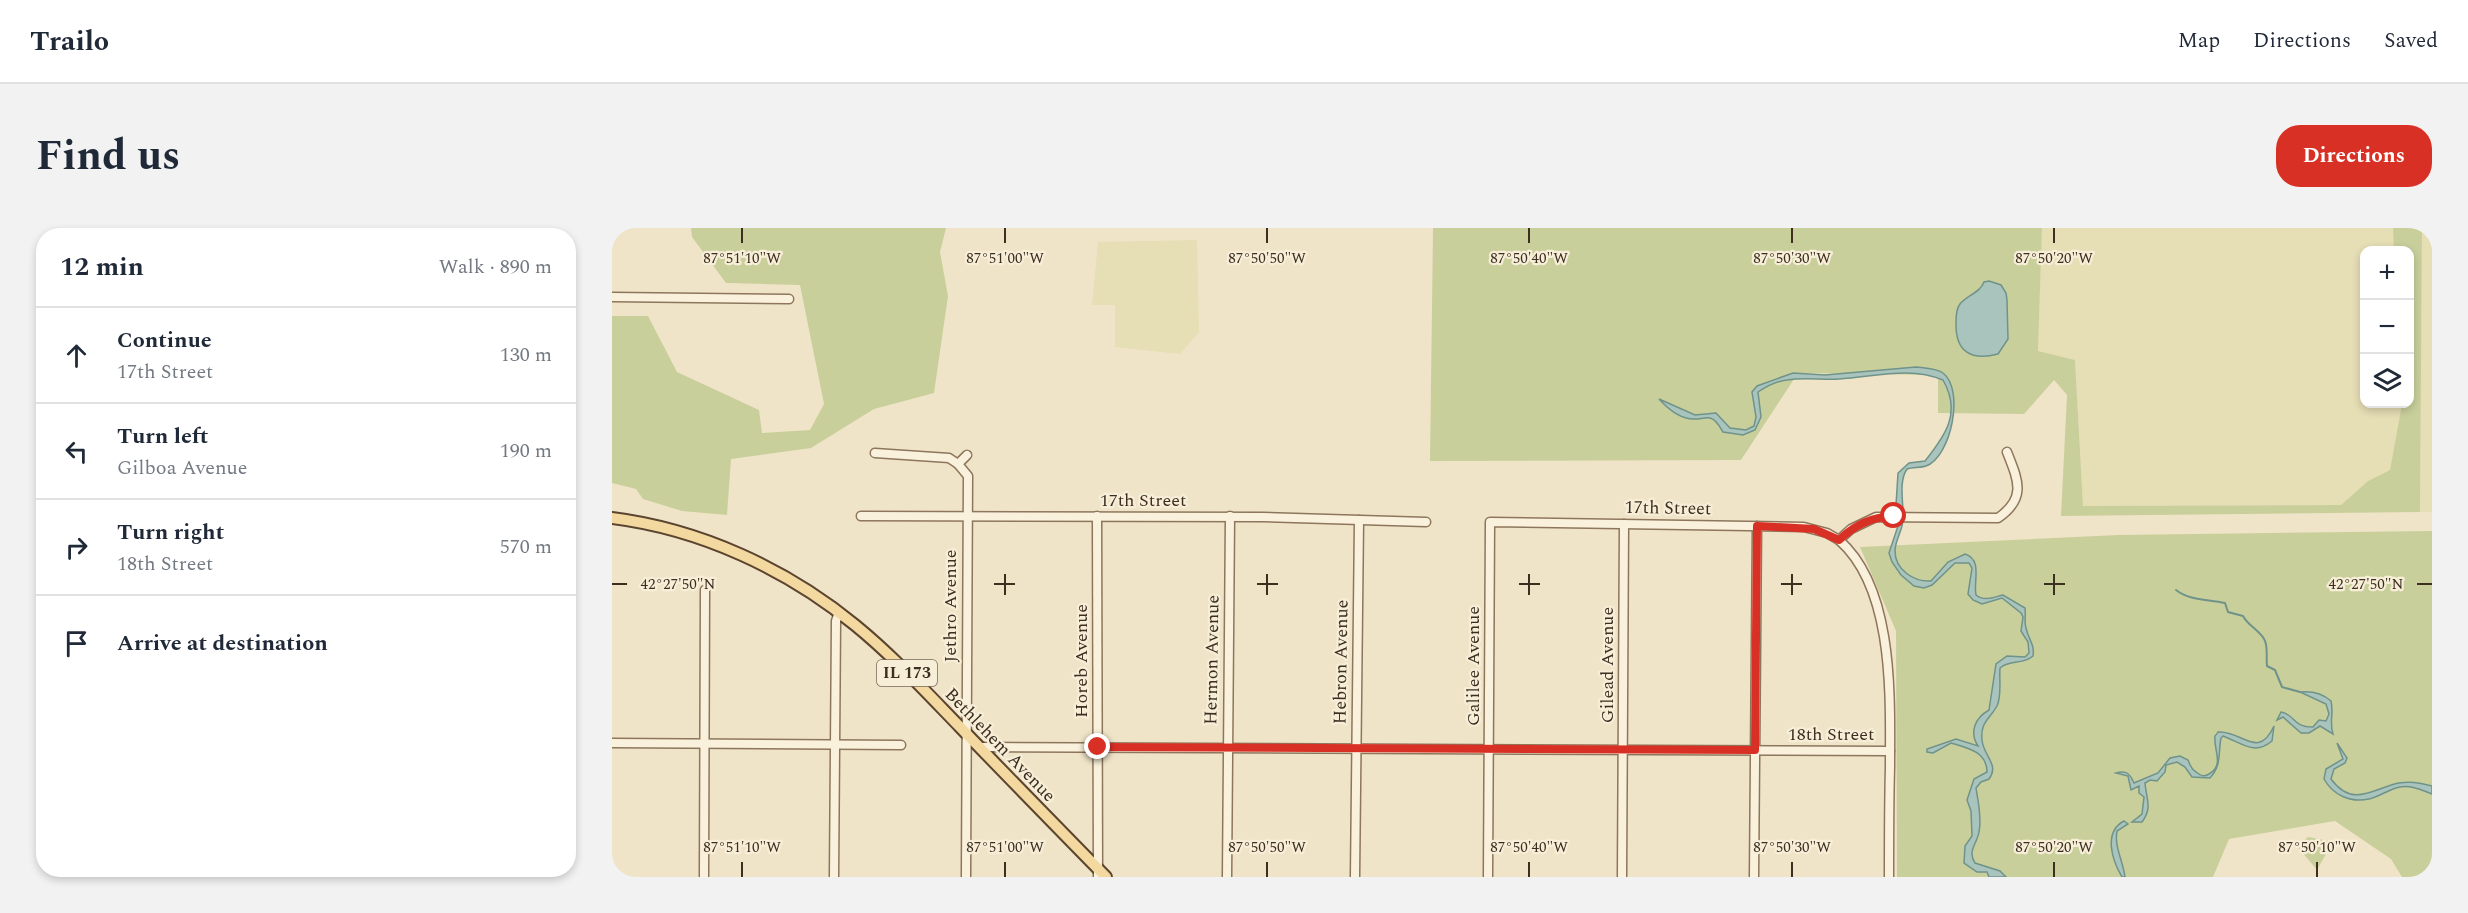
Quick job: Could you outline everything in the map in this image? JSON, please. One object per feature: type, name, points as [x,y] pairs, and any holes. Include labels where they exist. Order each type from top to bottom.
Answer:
[{"type":"main road","name":"Bethlehem Avenue","points":[[612,518],[665,528],[719,546],[802,587],[839,612],[893,659],[1101,874]]},
{"type":"street","points":[[612,297],[789,299]]},
{"type":"street","points":[[1889,877],[1890,751],[1887,657],[1881,619],[1872,591],[1857,560],[1839,540],[1851,529],[1876,517],[1998,518],[2013,508],[2018,489],[2014,468],[2007,452]]},
{"type":"street","points":[[875,453],[938,456],[949,458],[958,464],[967,455]]},
{"type":"street","name":"Jethro Avenue","points":[[958,464],[968,476],[966,877]]},
{"type":"street","name":"17th Street","points":[[861,516],[1230,516],[1426,522]]},
{"type":"street","name":"Horeb Avenue","points":[[1097,516],[1101,874]]},
{"type":"street","name":"Hermon Avenue","points":[[1227,877],[1230,516]]},
{"type":"street","name":"Hebron Avenue","points":[[1355,877],[1359,520]]},
{"type":"street","name":"17th Street","points":[[1490,563],[1490,522],[1757,526],[1814,529],[1839,540]]},
{"type":"street","name":"Gilead Avenue","points":[[1622,877],[1624,524]]},
{"type":"street","points":[[1754,877],[1757,526]]},
{"type":"street","name":"Galilee Avenue","points":[[1488,877],[1490,563]]},
{"type":"street","points":[[704,877],[705,590]]},
{"type":"street","points":[[834,877],[836,621],[839,612]]},
{"type":"street","points":[[612,742],[901,745]]},
{"type":"street","name":"18th Street","points":[[980,747],[1890,751]]},
{"type":"shaded area","points":[[2042,228],[2396,228],[2397,246],[2360,246],[2360,408],[2401,408],[2390,470],[2368,481],[2341,505],[2083,506],[2075,360],[2038,351]]},
{"type":"shaded area","points":[[2422,228],[2432,228],[2432,512],[2420,512]]},
{"type":"shaded area","points":[[1197,240],[1199,332],[1180,354],[1115,347],[1115,305],[1092,305],[1098,242]]},
{"type":"green space","points":[[691,228],[946,228],[940,252],[948,296],[934,393],[874,409],[811,448],[731,459],[727,515],[682,511],[643,499],[636,489],[612,483],[612,316],[648,316],[677,372],[759,410],[762,433],[810,430],[824,404],[800,285],[726,283],[692,237]]},
{"type":"green space","points":[[1433,228],[2042,228],[2038,351],[2075,360],[2083,506],[2341,505],[2368,481],[2390,470],[2401,408],[2414,408],[2414,246],[2394,246],[2393,228],[2422,228],[2420,512],[2061,516],[2067,395],[2054,380],[2024,414],[1938,413],[1938,375],[1798,373],[1741,460],[1430,461]]},
{"type":"green space","points":[[2432,531],[2432,877],[2402,877],[2391,859],[2335,821],[2229,839],[2213,877],[1897,877],[1896,631],[1860,547],[2118,535]]},
{"type":"green space","points":[[2308,837],[2329,841],[2331,845],[2317,870],[2297,846]]},
{"type":"water","points":[[1989,281],[2001,285],[2006,293],[2008,339],[1998,354],[1973,355],[1966,352],[1958,341],[1957,310],[1963,301],[1980,289],[1984,282]]},
{"type":"water","points":[[1916,367],[1943,373],[1950,382],[1954,408],[1948,437],[1935,460],[1926,466],[1907,469],[1904,474],[1903,523],[1895,551],[1898,564],[1912,577],[1931,581],[1948,562],[1965,554],[1971,557],[1976,566],[1976,595],[1986,599],[2003,595],[2025,608],[2025,626],[2033,648],[2033,656],[2029,659],[2000,668],[1999,702],[1984,725],[1982,734],[1983,745],[1993,769],[1989,779],[1981,782],[1976,788],[1980,827],[1972,855],[1975,863],[2000,871],[2006,877],[1989,877],[1987,872],[1977,872],[1964,863],[1965,846],[1972,836],[1971,811],[1967,800],[1974,779],[1987,772],[1984,760],[1975,752],[1951,743],[1933,753],[1927,752],[1927,749],[1956,739],[1978,746],[1974,736],[1975,726],[1980,717],[1989,710],[1996,664],[2007,656],[2025,657],[2029,653],[2028,642],[2021,631],[2023,617],[2002,598],[1982,604],[1973,600],[1968,594],[1972,568],[1969,563],[1955,563],[1932,585],[1924,588],[1914,586],[1901,575],[1889,553],[1899,523],[1896,505],[1898,473],[1909,463],[1925,461],[1949,424],[1951,403],[1943,380],[1917,374],[1892,373],[1839,379],[1780,381],[1758,392],[1761,417],[1755,430],[1743,435],[1723,432],[1710,418],[1690,419],[1680,416],[1659,399],[1695,415],[1716,413],[1730,428],[1746,430],[1754,426],[1756,417],[1752,392],[1757,386],[1793,373],[1825,375]]},
{"type":"water","points":[[2300,692],[2316,693],[2331,701],[2333,734],[2320,726],[2309,733],[2301,733],[2283,717],[2277,720],[2281,712],[2306,726],[2313,727],[2319,720],[2326,721],[2329,714],[2326,704]]},
{"type":"water","points":[[2274,726],[2272,741],[2259,748],[2248,747],[2223,736],[2218,764],[2210,778],[2192,777],[2185,767],[2177,762],[2166,765],[2165,772],[2157,781],[2150,780],[2145,783],[2147,812],[2142,822],[2132,822],[2142,814],[2144,797],[2139,793],[2139,786],[2131,790],[2128,776],[2116,773],[2128,774],[2134,783],[2158,773],[2170,758],[2180,756],[2188,760],[2194,771],[2206,776],[2216,766],[2215,736],[2218,732],[2235,735],[2256,743],[2268,736]]},
{"type":"water","points":[[2337,743],[2347,758],[2345,763],[2334,769],[2331,779],[2347,793],[2364,794],[2407,782],[2432,786],[2432,794],[2416,788],[2404,787],[2369,799],[2355,800],[2343,797],[2324,779],[2326,769],[2343,759]]},
{"type":"water","points":[[2124,821],[2128,824],[2117,831],[2116,837],[2125,877],[2122,877],[2111,847],[2113,832]]},
{"type":"waterway","points":[[2176,590],[2193,598],[2225,603],[2228,612],[2243,616],[2263,637],[2267,666],[2275,670],[2282,687],[2300,692]]},
{"type":"route","points":[[1098,747],[1755,750],[1757,526],[1804,527],[1827,533],[1839,540],[1851,529],[1876,517],[1894,516]]}]
